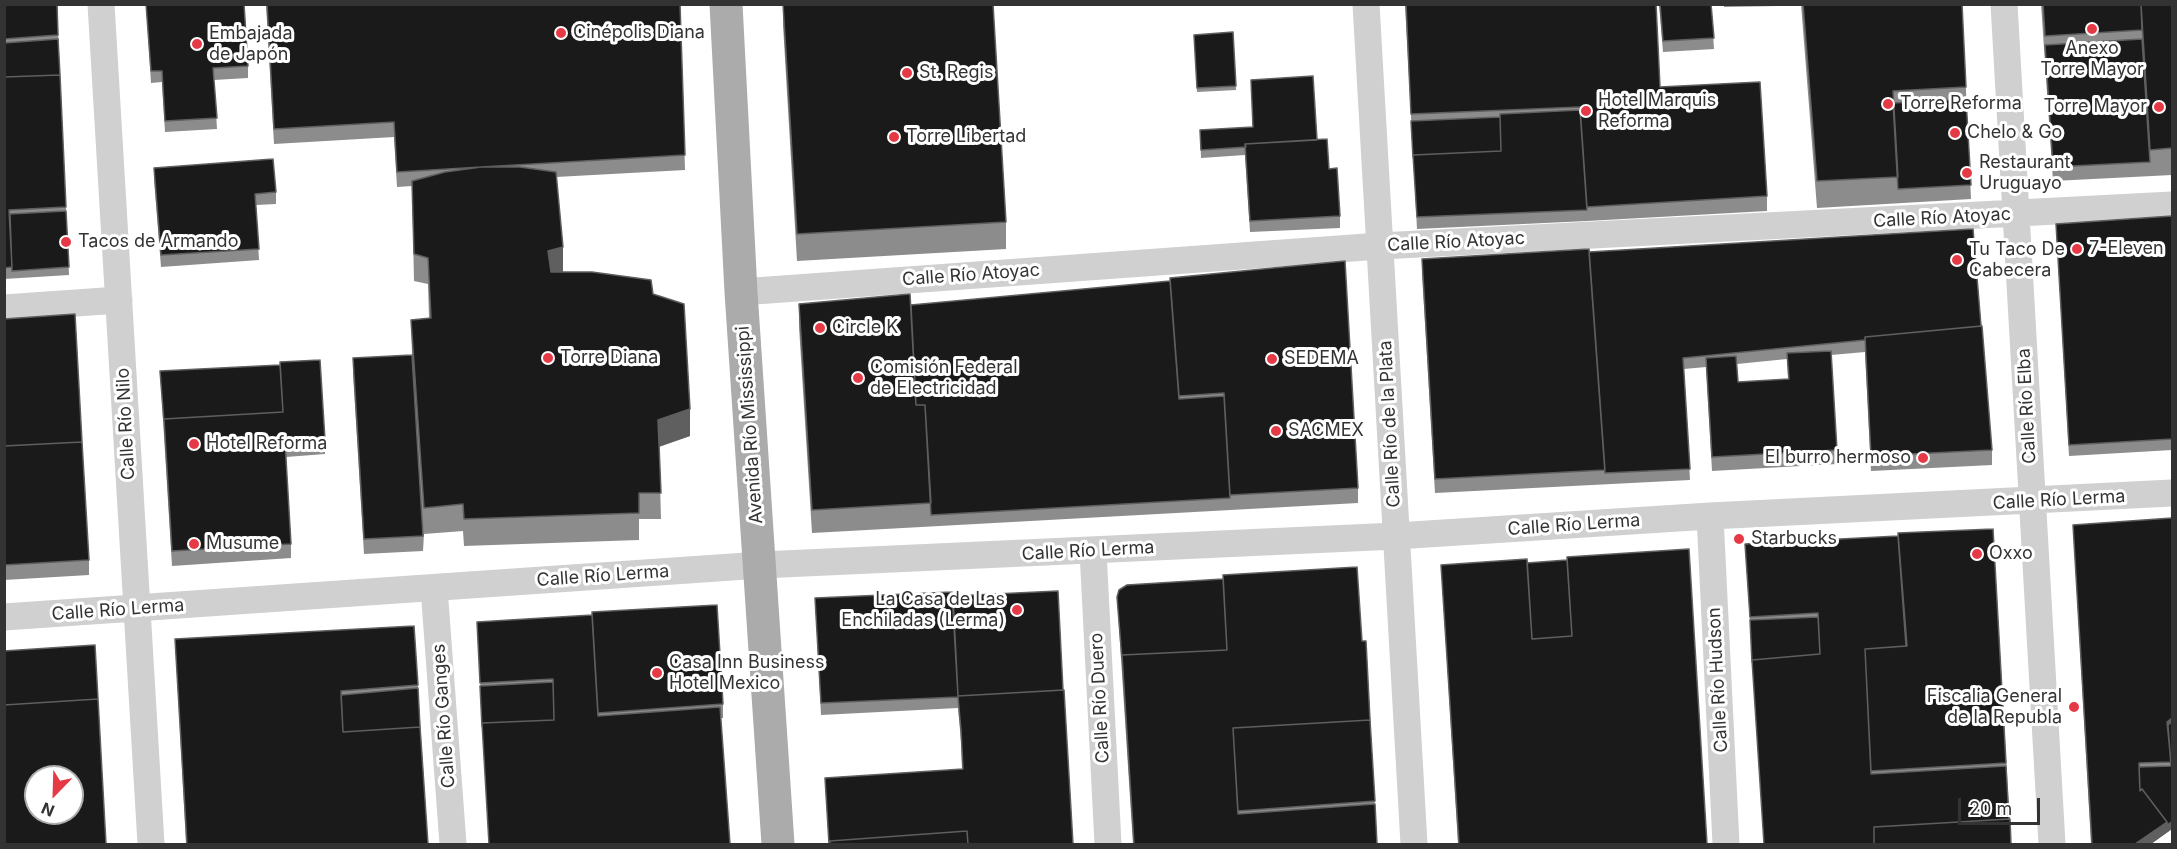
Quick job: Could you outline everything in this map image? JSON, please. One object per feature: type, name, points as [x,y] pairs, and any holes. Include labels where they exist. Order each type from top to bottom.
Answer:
[{"type":"main road","name":"Avenida Río Mississippi","points":[[726,4],[741,292],[778,844]]},
{"type":"street","name":"Calle Río Nilo","points":[[101,4],[151,844]]},
{"type":"street","name":"Calle Río de la Plata","points":[[1366,4],[1414,844]]},
{"type":"street","name":"Calle Río Elba","points":[[2004,4],[2052,844]]},
{"type":"street","name":"Calle Río Atoyac","points":[[741,292],[1380,246],[2172,205]]},
{"type":"street","points":[[4,308],[119,300]]},
{"type":"street","name":"Calle Río Lerma","points":[[4,617],[760,565],[1396,536],[1710,516],[2172,494]]},
{"type":"street","name":"Calle Río Hudson","points":[[1710,516],[1726,844]]},
{"type":"street","name":"Calle Río Duero","points":[[1093,551],[1108,844]]},
{"type":"street","name":"Calle Río Ganges","points":[[434,588],[453,844]]},
{"type":"building","points":[[4,4],[57,4],[58,35],[4,39]]},
{"type":"building","name":"Embajada de Japón","points":[[146,4],[244,4],[248,66],[213,68],[217,118],[165,121],[162,71],[151,71]]},
{"type":"building","points":[[267,4],[680,4],[685,155],[397,172],[394,122],[274,129]]},
{"type":"building","name":"Torre Libertad","points":[[783,4],[993,4],[1006,222],[797,234]]},
{"type":"building","name":"Hotel Marquis Reforma","points":[[1406,4],[1656,4],[1660,87],[1760,82],[1767,196],[1587,207],[1580,107],[1411,114]]},
{"type":"building","points":[[1660,4],[1711,4],[1714,38],[1663,41]]},
{"type":"building","name":"Torre Reforma","points":[[1803,4],[1962,4],[1966,87],[1893,91],[1898,177],[1817,181]]},
{"type":"building","points":[[2043,4],[2141,4],[2142,30],[2045,36]]},
{"type":"building","name":"Torre Mayor","points":[[2141,4],[2172,4],[2172,148],[2150,150]]},
{"type":"building","points":[[1233,32],[1236,86],[1197,88],[1194,35]]},
{"type":"building","points":[[58,39],[60,75],[4,77],[4,43]]},
{"type":"building","points":[[2142,39],[2150,162],[2053,167],[2045,45]]},
{"type":"building","points":[[60,75],[66,207],[9,210],[12,267],[4,268],[4,77]]},
{"type":"building","points":[[1313,76],[1317,140],[1245,144],[1246,147],[1201,150],[1200,130],[1253,127],[1251,80]]},
{"type":"building","points":[[1966,99],[1971,185],[1898,189],[1893,103]]},
{"type":"building","points":[[1580,110],[1587,210],[1417,217],[1413,155],[1501,151],[1500,114]]},
{"type":"building","points":[[1500,117],[1501,151],[1413,155],[1413,158],[1411,121]]},
{"type":"building","points":[[1327,139],[1329,169],[1337,168],[1340,216],[1250,221],[1245,144]]},
{"type":"building","points":[[273,159],[276,192],[255,194],[259,249],[161,255],[154,168]]},
{"type":"building","name":"Torre Diana","points":[[481,167],[520,167],[556,172],[563,247],[548,251],[551,272],[592,272],[651,280],[653,294],[684,304],[690,409],[658,420],[661,493],[639,493],[639,513],[464,519],[463,504],[424,508],[411,320],[431,318],[428,258],[414,254],[412,181],[445,172]]},
{"type":"building","points":[[66,211],[69,267],[12,271],[10,214]]},
{"type":"building","points":[[2172,216],[2172,439],[2069,445],[2056,224]]},
{"type":"building","points":[[1973,229],[1981,326],[1683,358],[1690,469],[1605,473],[1589,252]]},
{"type":"building","points":[[1589,249],[1605,470],[1435,479],[1422,259]]},
{"type":"building","points":[[1345,261],[1358,488],[1230,495],[1224,393],[1179,396],[1170,278]]},
{"type":"building","points":[[1170,281],[1179,399],[1224,396],[1230,498],[931,515],[925,405],[916,405],[911,305]]},
{"type":"building","name":"Comisión Federal de Electricidad","points":[[910,294],[916,405],[925,405],[931,503],[812,510],[799,304]]},
{"type":"building","points":[[75,314],[82,442],[4,446],[4,319]]},
{"type":"building","points":[[1982,326],[1992,450],[1871,456],[1865,337]]},
{"type":"building","points":[[1831,351],[1837,450],[1712,457],[1706,358],[1736,356],[1738,382],[1789,379],[1787,353]]},
{"type":"building","points":[[412,355],[423,536],[364,539],[353,358]]},
{"type":"building","points":[[320,360],[325,440],[285,442],[291,544],[172,551],[164,419],[283,412],[280,362]]},
{"type":"building","points":[[280,365],[283,412],[164,419],[164,422],[160,371]]},
{"type":"building","points":[[82,442],[89,560],[4,565],[4,446]]},
{"type":"building","points":[[2172,518],[2172,718],[2167,722],[2171,762],[2139,763],[2140,791],[2142,789],[2167,822],[2135,844],[2092,844],[2073,525]]},
{"type":"building","points":[[1993,529],[2006,763],[1871,771],[1865,649],[1907,646],[1898,533]]},
{"type":"building","points":[[1898,536],[1906,646],[1865,649],[1871,774],[2006,766],[2009,819],[1874,827],[1874,844],[1764,844],[1752,660],[1820,654],[1818,613],[1750,617],[1745,544]]},
{"type":"building","points":[[1689,549],[1707,844],[1459,844],[1441,565],[1527,559],[1532,639],[1572,636],[1567,557]]},
{"type":"building","points":[[1567,560],[1572,636],[1532,639],[1527,563]]},
{"type":"building","points":[[1357,567],[1362,641],[1366,641],[1370,720],[1233,728],[1238,814],[1375,804],[1377,844],[1134,844],[1122,655],[1227,650],[1223,575]]},
{"type":"building","points":[[1223,579],[1227,650],[1122,655],[1122,659],[1117,597],[1119,590],[1127,585]]},
{"type":"building","points":[[1058,591],[1063,690],[958,696],[953,596]]},
{"type":"building","points":[[952,592],[958,696],[1064,690],[1073,844],[968,844],[967,831],[830,841],[829,844],[825,778],[963,769],[961,730],[958,697],[821,703],[815,598]]},
{"type":"building","name":"Casa Inn Business Hotel Mexico","points":[[717,605],[723,704],[598,713],[592,612]]},
{"type":"building","points":[[592,615],[598,716],[720,707],[730,844],[489,844],[482,723],[554,720],[553,679],[480,683],[477,622]]},
{"type":"building","points":[[1818,617],[1820,654],[1752,660],[1752,663],[1750,620]]},
{"type":"building","points":[[414,626],[418,685],[341,691],[343,732],[420,727],[428,844],[187,844],[175,639]]},
{"type":"building","points":[[95,645],[98,699],[4,705],[4,651]]},
{"type":"building","points":[[553,682],[554,720],[482,723],[482,727],[480,686]]},
{"type":"building","points":[[418,688],[420,727],[343,732],[341,695]]},
{"type":"building","points":[[98,699],[106,844],[4,844],[4,705]]},
{"type":"building","points":[[1370,720],[1375,801],[1238,811],[1233,728]]},
{"type":"building","points":[[2172,722],[2172,822],[2167,825],[2142,789],[2140,791],[2139,767],[2171,766],[2168,725]]},
{"type":"building","points":[[2010,819],[2011,844],[1874,844],[1874,827]]},
{"type":"building","points":[[967,831],[968,844],[830,844],[830,841]]},
{"type":"place","name":"Anexo Torre Mayor","points":[[2092,29]]},
{"type":"place","name":"Cinépolis Diana","points":[[561,33]]},
{"type":"place","name":"Embajada de Japón","points":[[197,44]]},
{"type":"place","name":"St. Regis","points":[[907,73]]},
{"type":"place","name":"Torre Reforma","points":[[1888,104]]},
{"type":"place","name":"Torre Mayor","points":[[2159,107]]},
{"type":"place","name":"Hotel Marquis Reforma","points":[[1586,111]]},
{"type":"place","name":"Chelo & Go","points":[[1955,133]]},
{"type":"place","name":"Torre Libertad","points":[[894,137]]},
{"type":"place","name":"Restaurant Uruguayo","points":[[1967,173]]},
{"type":"place","name":"Tacos de Armando","points":[[66,242]]},
{"type":"place","name":"7-Eleven","points":[[2077,249]]},
{"type":"place","name":"Tu Taco De Cabecera","points":[[1957,260]]},
{"type":"place","name":"Circle K","points":[[820,328]]},
{"type":"place","name":"Torre Diana","points":[[548,358]]},
{"type":"place","name":"SEDEMA","points":[[1272,359]]},
{"type":"place","name":"Comisión Federal de Electricidad","points":[[858,378]]},
{"type":"place","name":"SACMEX","points":[[1276,431]]},
{"type":"place","name":"Hotel Reforma","points":[[194,444]]},
{"type":"place","name":"El burro hermoso","points":[[1923,458]]},
{"type":"place","name":"Starbucks","points":[[1739,539]]},
{"type":"place","name":"Musume","points":[[194,544]]},
{"type":"place","name":"Oxxo","points":[[1977,554]]},
{"type":"place","name":"La Casa de Las Enchiladas (Lerma)","points":[[1017,610]]},
{"type":"place","name":"Casa Inn Business Hotel Mexico","points":[[657,673]]},
{"type":"place","name":"Fiscalia General de la Republa","points":[[2074,707]]}]
